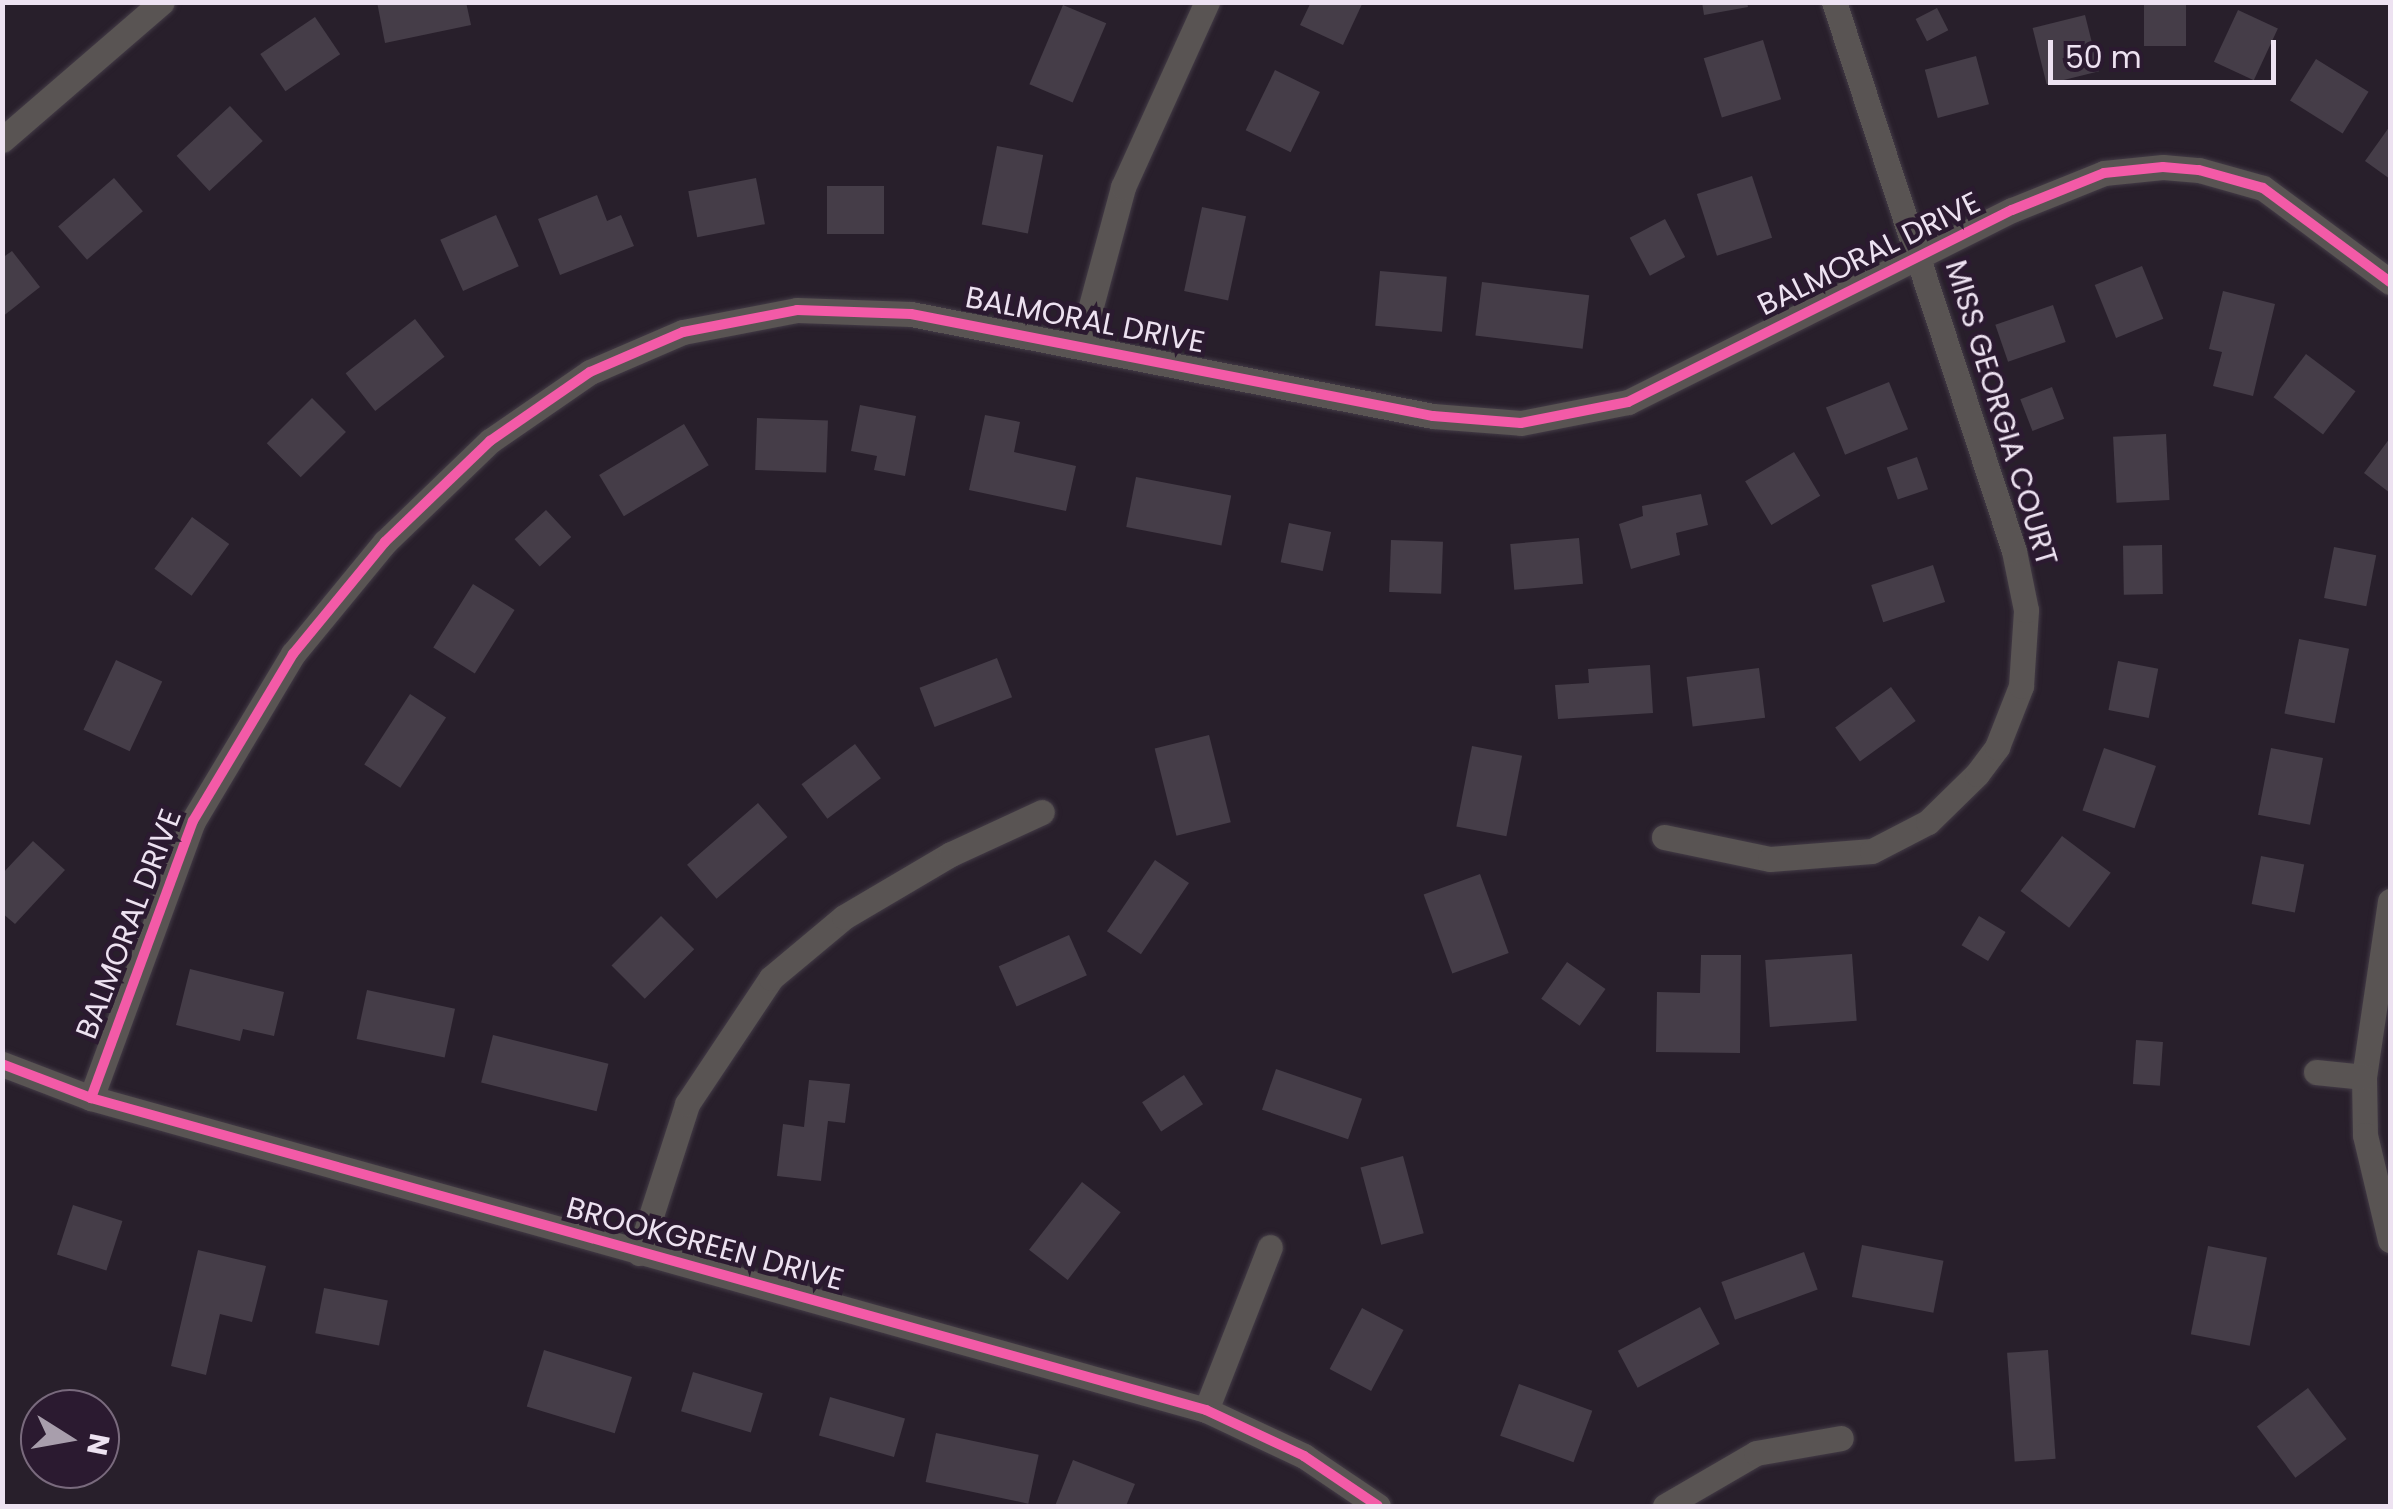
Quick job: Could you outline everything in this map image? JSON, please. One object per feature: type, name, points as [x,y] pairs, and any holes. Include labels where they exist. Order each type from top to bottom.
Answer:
[{"type":"street","points":[[2,140],[162,2]]},
{"type":"street","points":[[1081,343],[1124,187],[1206,2]]},
{"type":"street","name":"MISS GEORGIA COURT","points":[[1664,837],[1770,858],[1872,851],[1953,800],[1997,747],[2014,713],[2026,652],[2014,551],[1834,2]]},
{"type":"street","name":"BALMORAL DRIVE","points":[[90,1098],[163,889],[236,743],[293,654],[385,542],[519,418],[590,372],[648,344],[797,310],[910,314],[1081,343],[1433,416],[1521,423],[1628,402],[2071,185],[2104,174],[2162,167],[2200,170],[2262,188],[2390,282]]},
{"type":"street","points":[[639,1252],[686,1104],[771,978],[844,917],[951,854],[1042,812]]},
{"type":"street","points":[[2390,901],[2364,1077],[2365,1135],[2390,1240]]},
{"type":"street","name":"BROOKGREEN DRIVE","points":[[2,1064],[90,1098],[1206,1410],[1304,1456],[1378,1506]]},
{"type":"street","points":[[2316,1072],[2364,1077]]},
{"type":"street","points":[[1206,1410],[1270,1247]]},
{"type":"street","points":[[1665,1506],[1756,1453],[1840,1438]]},
{"type":"building","points":[[377,2],[466,2],[471,25],[385,43]]},
{"type":"building","points":[[1311,2],[1363,2],[1343,45],[1300,25]]},
{"type":"building","points":[[1702,2],[1747,2],[1748,7],[1704,15]]},
{"type":"building","points":[[2144,2],[2186,2],[2186,46],[2144,46]]},
{"type":"building","points":[[1063,5],[1106,23],[1073,103],[1029,84]]},
{"type":"building","points":[[1937,8],[1948,30],[1927,41],[1916,19]]},
{"type":"building","points":[[2238,10],[2278,29],[2254,80],[2214,62]]},
{"type":"building","points":[[2085,15],[2099,71],[2047,84],[2033,28]]},
{"type":"building","points":[[315,17],[340,54],[285,91],[260,54]]},
{"type":"building","points":[[1763,40],[1781,99],[1722,117],[1704,58]]},
{"type":"building","points":[[1976,56],[1989,104],[1938,118],[1925,70]]},
{"type":"building","points":[[2316,59],[2369,92],[2343,133],[2290,101]]},
{"type":"building","points":[[1275,70],[1320,92],[1291,152],[1246,130]]},
{"type":"building","points":[[230,106],[263,141],[209,191],[177,156]]},
{"type":"building","points":[[2390,126],[2390,179],[2365,161]]},
{"type":"building","points":[[997,146],[1043,155],[1028,233],[982,225]]},
{"type":"building","points":[[1752,176],[1772,238],[1717,256],[1697,194]]},
{"type":"building","points":[[114,178],[143,211],[87,260],[58,227]]},
{"type":"building","points":[[756,178],[765,224],[697,237],[688,191]]},
{"type":"building","points":[[827,186],[884,186],[884,234],[827,234]]},
{"type":"building","points":[[597,195],[607,221],[621,215],[634,246],[560,275],[538,219]]},
{"type":"building","points":[[1202,207],[1246,216],[1228,300],[1184,291]]},
{"type":"building","points":[[496,215],[519,266],[463,291],[440,240]]},
{"type":"building","points":[[1665,219],[1685,257],[1650,276],[1630,238]]},
{"type":"building","points":[[12,251],[40,287],[2,317],[2,258]]},
{"type":"building","points":[[2142,266],[2163,319],[2116,338],[2095,285]]},
{"type":"building","points":[[1380,271],[1447,277],[1442,332],[1375,326]]},
{"type":"building","points":[[1482,282],[1589,295],[1583,349],[1475,336]]},
{"type":"building","points":[[2223,291],[2275,304],[2253,396],[2213,386],[2222,352],[2209,349]]},
{"type":"building","points":[[2053,305],[2066,342],[2008,362],[1995,325]]},
{"type":"building","points":[[415,319],[445,357],[375,411],[346,373]]},
{"type":"building","points":[[2306,354],[2356,391],[2323,434],[2274,397]]},
{"type":"building","points":[[1889,382],[1908,429],[1845,455],[1826,407]]},
{"type":"building","points":[[2052,387],[2064,419],[2032,431],[2020,399]]},
{"type":"building","points":[[312,398],[346,432],[301,477],[267,443]]},
{"type":"building","points":[[860,405],[916,416],[905,476],[874,470],[877,456],[851,451]]},
{"type":"building","points":[[985,415],[1020,422],[1014,452],[1076,466],[1066,511],[969,490]]},
{"type":"building","points":[[757,418],[828,420],[826,472],[755,470]]},
{"type":"building","points":[[684,424],[709,465],[624,516],[599,475]]},
{"type":"building","points":[[2166,434],[2169,500],[2117,503],[2113,437]]},
{"type":"building","points":[[2390,438],[2390,493],[2364,473]]},
{"type":"building","points":[[1794,452],[1820,496],[1771,525],[1745,481]]},
{"type":"building","points":[[1917,457],[1928,489],[1898,500],[1887,467]]},
{"type":"building","points":[[1136,477],[1231,496],[1221,546],[1126,527]]},
{"type":"building","points":[[1701,494],[1708,525],[1676,533],[1680,555],[1631,569],[1619,524],[1643,516],[1642,506]]},
{"type":"building","points":[[546,510],[571,537],[540,566],[515,539]]},
{"type":"building","points":[[192,517],[229,544],[192,596],[154,569]]},
{"type":"building","points":[[1289,523],[1331,532],[1323,571],[1281,562]]},
{"type":"building","points":[[1579,538],[1583,584],[1514,590],[1510,544]]},
{"type":"building","points":[[1391,540],[1443,542],[1441,594],[1389,592]]},
{"type":"building","points":[[2162,545],[2163,594],[2124,595],[2123,546]]},
{"type":"building","points":[[2334,547],[2376,555],[2366,606],[2324,598]]},
{"type":"building","points":[[1933,565],[1945,602],[1883,622],[1871,585]]},
{"type":"building","points":[[473,584],[515,610],[475,674],[433,648]]},
{"type":"building","points":[[2299,639],[2349,649],[2335,723],[2284,714]]},
{"type":"building","points":[[997,658],[1012,697],[935,727],[920,688]]},
{"type":"building","points":[[116,660],[162,682],[130,751],[83,730]]},
{"type":"building","points":[[2118,661],[2158,669],[2149,718],[2108,710]]},
{"type":"building","points":[[1650,665],[1653,713],[1558,719],[1555,685],[1589,683],[1588,669]]},
{"type":"building","points":[[1759,668],[1765,718],[1693,727],[1687,677]]},
{"type":"building","points":[[1891,687],[1916,721],[1860,762],[1835,728]]},
{"type":"building","points":[[410,694],[446,717],[400,788],[364,764]]},
{"type":"building","points":[[1209,735],[1231,822],[1176,836],[1155,749]]},
{"type":"building","points":[[855,744],[881,778],[827,819],[801,784]]},
{"type":"building","points":[[1472,746],[1522,756],[1506,836],[1456,826]]},
{"type":"building","points":[[2104,748],[2156,766],[2135,828],[2083,810]]},
{"type":"building","points":[[2271,748],[2323,758],[2310,825],[2258,815]]},
{"type":"building","points":[[758,803],[788,837],[717,899],[687,865]]},
{"type":"building","points":[[2062,836],[2111,873],[2069,928],[2020,891]]},
{"type":"building","points":[[33,841],[65,870],[15,924],[2,913],[2,874]]},
{"type":"building","points":[[2261,856],[2304,864],[2295,912],[2252,904]]},
{"type":"building","points":[[1155,860],[1189,883],[1141,954],[1107,931]]},
{"type":"building","points":[[1480,874],[1509,953],[1452,973],[1424,895]]},
{"type":"building","points":[[661,916],[694,949],[645,999],[612,965]]},
{"type":"building","points":[[1979,916],[2006,932],[1988,961],[1961,945]]},
{"type":"building","points":[[1069,935],[1087,975],[1017,1007],[999,966]]},
{"type":"building","points":[[1852,954],[1857,1021],[1770,1027],[1765,960]]},
{"type":"building","points":[[1701,955],[1741,955],[1740,1053],[1656,1052],[1657,992],[1700,993]]},
{"type":"building","points":[[1567,962],[1606,989],[1580,1026],[1541,999]]},
{"type":"building","points":[[190,969],[284,992],[274,1036],[243,1029],[240,1041],[176,1025]]},
{"type":"building","points":[[367,990],[455,1009],[445,1058],[357,1039]]},
{"type":"building","points":[[493,1035],[608,1064],[597,1111],[481,1083]]},
{"type":"building","points":[[2136,1040],[2163,1042],[2160,1086],[2133,1084]]},
{"type":"building","points":[[1276,1069],[1362,1099],[1348,1139],[1262,1110]]},
{"type":"building","points":[[1184,1075],[1203,1104],[1161,1132],[1142,1102]]},
{"type":"building","points":[[809,1080],[850,1084],[845,1123],[828,1121],[821,1181],[777,1176],[783,1124],[804,1127]]},
{"type":"building","points":[[1403,1156],[1424,1233],[1381,1245],[1360,1167]]},
{"type":"building","points":[[1082,1182],[1121,1212],[1068,1280],[1029,1250]]},
{"type":"building","points":[[73,1205],[122,1221],[106,1271],[57,1254]]},
{"type":"building","points":[[1862,1245],[1943,1261],[1933,1313],[1852,1297]]},
{"type":"building","points":[[2208,1246],[2267,1257],[2250,1346],[2191,1334]]},
{"type":"building","points":[[198,1250],[266,1266],[252,1322],[220,1314],[206,1375],[171,1366]]},
{"type":"building","points":[[1804,1252],[1818,1290],[1735,1320],[1721,1282]]},
{"type":"building","points":[[324,1288],[388,1300],[379,1346],[315,1333]]},
{"type":"building","points":[[1700,1307],[1720,1344],[1638,1388],[1618,1351]]},
{"type":"building","points":[[1362,1308],[1403,1330],[1371,1391],[1330,1369]]},
{"type":"building","points":[[544,1350],[632,1377],[615,1433],[527,1406]]},
{"type":"building","points":[[2048,1350],[2056,1459],[2015,1462],[2007,1353]]},
{"type":"building","points":[[693,1372],[763,1393],[751,1433],[681,1411]]},
{"type":"building","points":[[1519,1384],[1592,1411],[1573,1462],[1500,1436]]},
{"type":"building","points":[[2308,1388],[2347,1439],[2295,1478],[2257,1427]]},
{"type":"building","points":[[830,1397],[905,1418],[894,1457],[819,1435]]},
{"type":"building","points":[[936,1433],[1039,1455],[1028,1504],[926,1482]]},
{"type":"building","points":[[1073,1460],[1135,1484],[1126,1506],[1055,1506]]},
{"type":"cycle path","points":[[91,1098],[193,821],[293,654],[385,542],[490,441],[590,372],[683,332],[797,310],[911,314],[1433,416],[1521,423],[1628,402],[2012,210],[2104,173],[2163,167],[2199,170],[2263,188],[2390,282]]},
{"type":"cycle path","points":[[2,1064],[91,1098],[1206,1410],[1304,1456],[1378,1506]]}]
